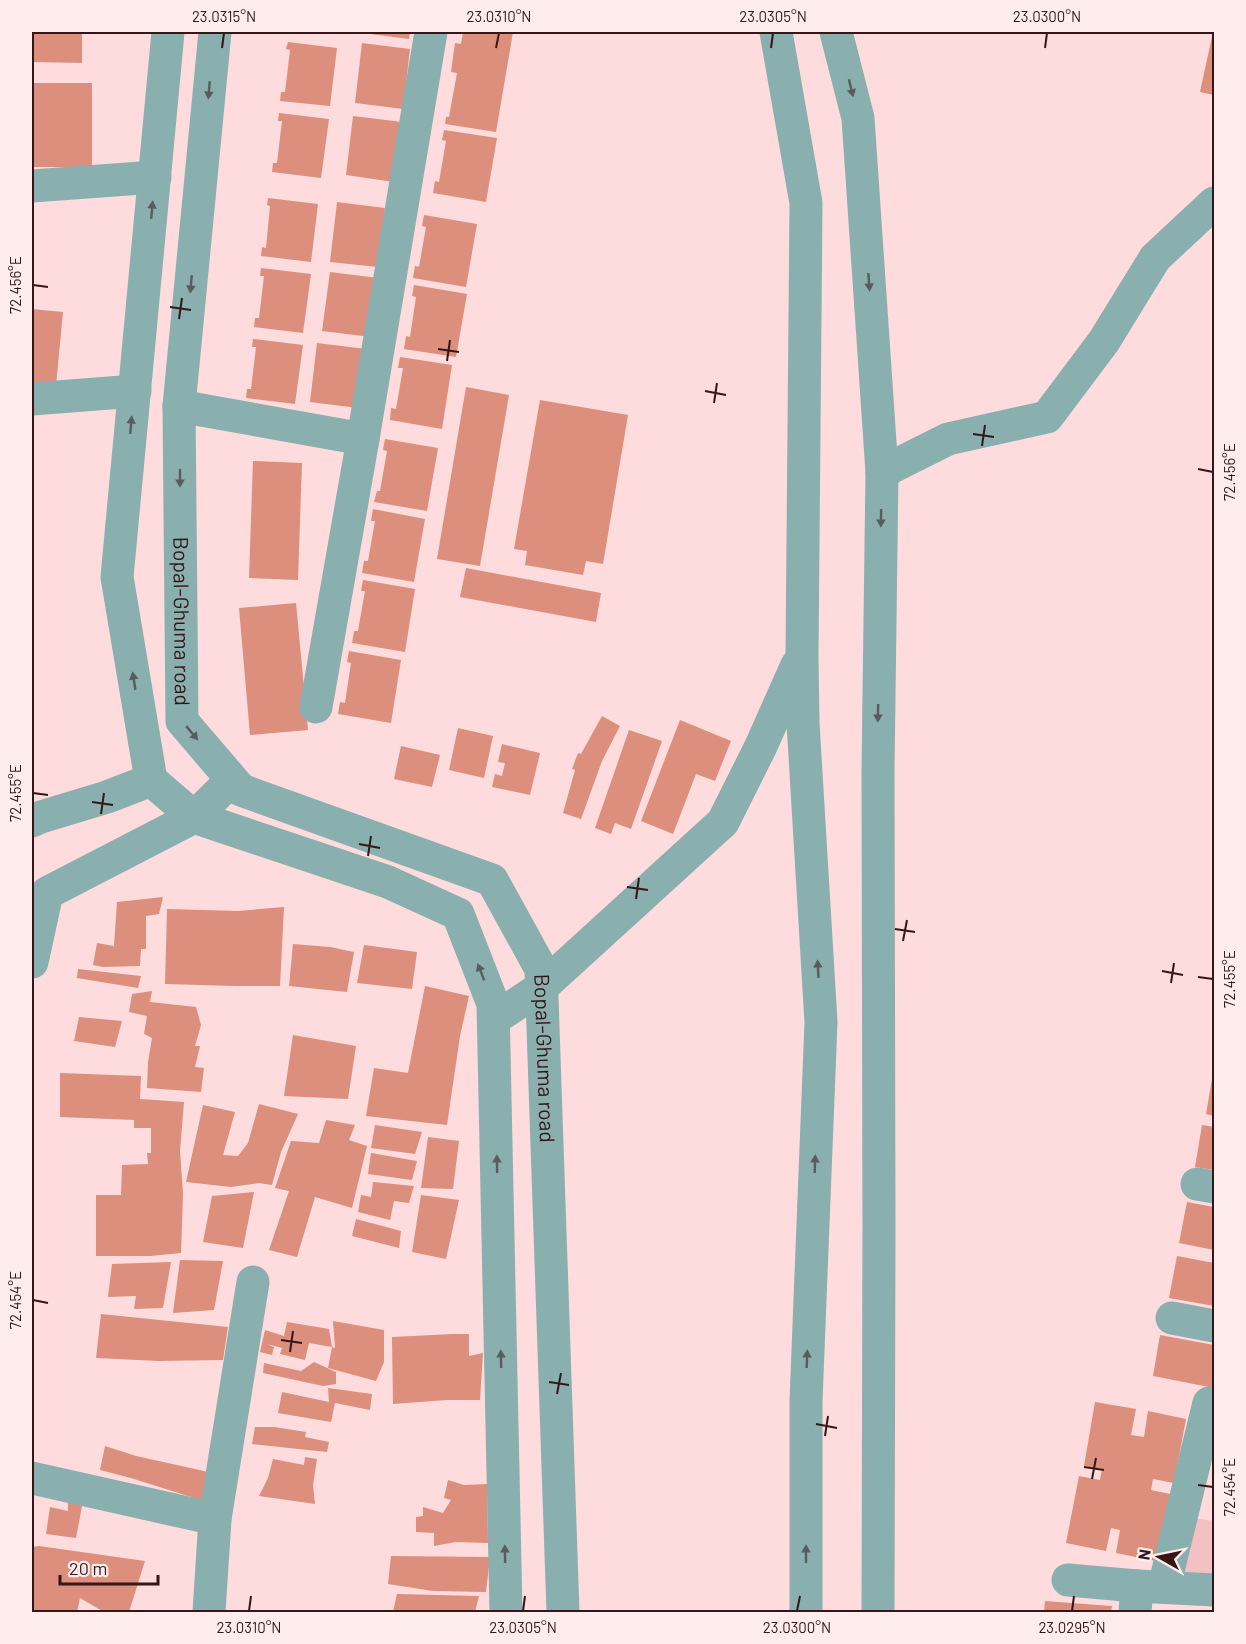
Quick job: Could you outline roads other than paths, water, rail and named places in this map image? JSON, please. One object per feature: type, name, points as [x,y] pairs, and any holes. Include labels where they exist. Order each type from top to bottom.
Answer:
[{"type":"street","points":[[168,32],[117,577],[151,780],[194,817],[388,882],[458,914],[494,1004],[506,1612]]},
{"type":"street","name":"Bopal-Ghuma road","points":[[215,32],[180,405],[182,721],[241,790],[492,880],[541,969],[563,1612]]},
{"type":"street","points":[[316,707],[431,32]]},
{"type":"street","points":[[776,32],[806,203],[803,723],[821,1022],[806,1401],[806,1612]]},
{"type":"street","points":[[836,32],[858,118],[882,472],[878,771],[878,1612]]},
{"type":"street","points":[[32,186],[155,177]]},
{"type":"street","points":[[882,472],[948,440],[1047,417],[1104,341],[1155,258],[1215,203]]},
{"type":"street","points":[[32,399],[135,391]]},
{"type":"street","points":[[180,405],[363,439]]},
{"type":"street","points":[[494,1019],[542,987],[723,822],[761,746],[802,655]]},
{"type":"street","points":[[32,821],[151,780]]},
{"type":"street","points":[[32,962],[47,893],[194,817],[232,780]]},
{"type":"street","points":[[209,1612],[215,1519],[254,1282]]},
{"type":"street","points":[[1172,1318],[1215,1326]]},
{"type":"street","points":[[1145,1595],[1209,1403]]},
{"type":"street","points":[[32,1478],[215,1519]]},
{"type":"street","points":[[1068,1580],[1145,1595],[1215,1590]]}]
